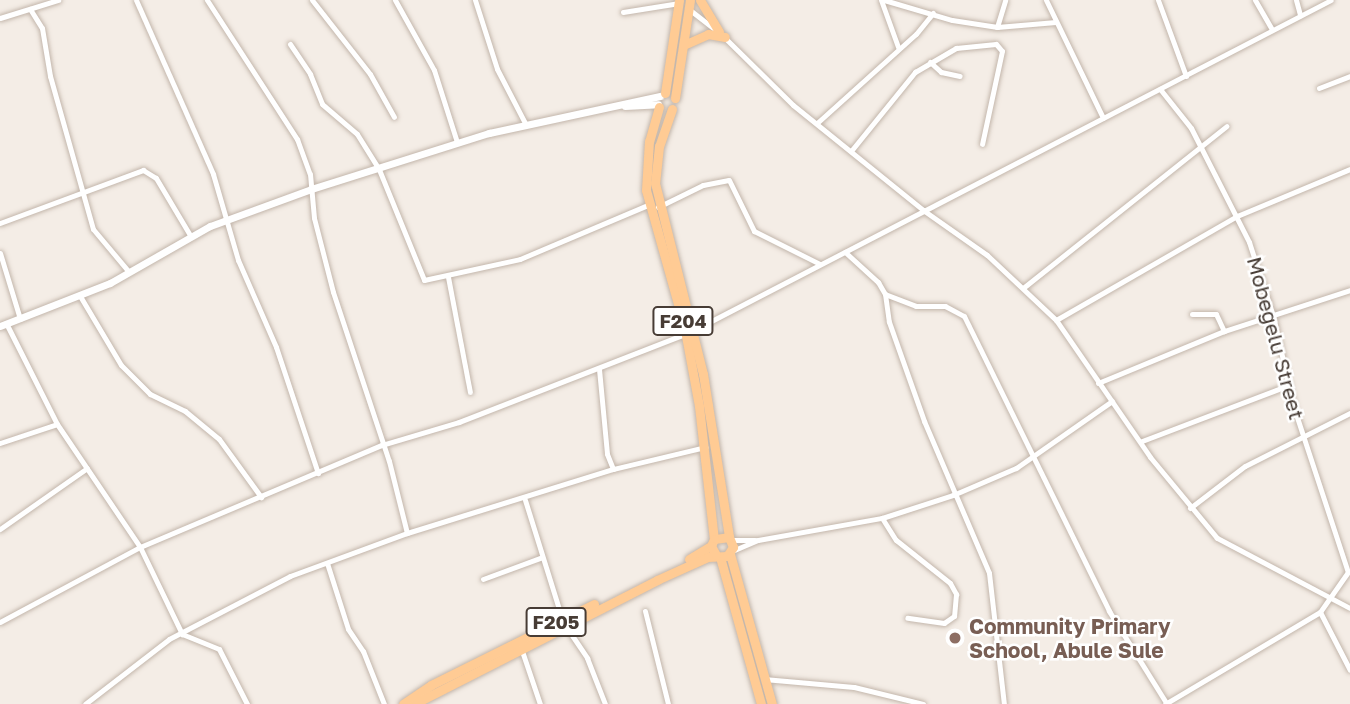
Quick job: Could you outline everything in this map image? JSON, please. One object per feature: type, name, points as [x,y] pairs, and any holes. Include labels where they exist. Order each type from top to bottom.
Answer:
[{"type":"main road","points":[[700,0],[722,35]]},
{"type":"main road","name":"F204","points":[[679,2],[648,153],[648,205],[689,332],[705,447],[715,549],[761,704]]},
{"type":"main road","name":"F204","points":[[690,5],[686,44],[675,98],[657,157],[659,207],[689,332],[731,552],[772,704]]},
{"type":"main road","points":[[686,44],[708,34],[722,35]]},
{"type":"main road","points":[[661,100],[675,98]]},
{"type":"main road","points":[[661,100],[672,109]]},
{"type":"main road","points":[[715,549],[730,539]]},
{"type":"main road","points":[[715,549],[731,552]]},
{"type":"main road","name":"F205","points":[[403,704],[431,685],[715,549]]},
{"type":"main road","name":"F205","points":[[414,704],[521,648],[563,622]]},
{"type":"street","points":[[0,17],[58,0]]},
{"type":"street","points":[[136,0],[193,124],[222,197],[225,220],[318,473]]},
{"type":"street","points":[[207,0],[290,126],[310,174],[311,190],[334,292],[407,533]]},
{"type":"street","points":[[312,0],[370,74],[394,117]]},
{"type":"street","points":[[395,0],[434,70],[457,142]]},
{"type":"street","points":[[475,0],[497,69],[526,125]]},
{"type":"street","points":[[883,0],[997,27],[1056,22]]},
{"type":"street","points":[[883,0],[898,47]]},
{"type":"street","points":[[997,27],[1005,0]]},
{"type":"street","points":[[1046,0],[1103,118]]},
{"type":"street","points":[[1158,0],[1186,76]]},
{"type":"street","points":[[1255,0],[1272,30]]},
{"type":"street","points":[[1296,0],[1300,15]]},
{"type":"street","points":[[0,622],[140,547],[382,445],[459,422],[689,332],[1331,0]]},
{"type":"street","points":[[623,12],[679,2]]},
{"type":"street","points":[[690,5],[817,123],[923,210],[988,255],[1056,320],[1098,383],[1190,508],[1230,548],[1350,608]]},
{"type":"street","points":[[30,9],[42,28],[82,195],[93,229],[129,272]]},
{"type":"street","points":[[817,123],[933,13]]},
{"type":"street","points":[[290,44],[310,74],[322,104],[357,134],[378,167],[424,280],[448,277],[520,259],[648,205]]},
{"type":"street","points":[[850,151],[895,91],[930,62],[956,48],[1000,44],[997,89],[982,144]]},
{"type":"street","points":[[930,62],[941,72],[960,76]]},
{"type":"street","points":[[1319,88],[1350,76]]},
{"type":"street","name":"Mobegelu Street","points":[[1160,89],[1200,148],[1237,216],[1273,316],[1287,386],[1348,566],[1344,581],[1332,600],[1320,612],[1166,704]]},
{"type":"street","points":[[247,704],[219,649],[182,634],[140,547],[57,424],[3,325],[80,296],[129,272],[190,235],[225,220],[378,167],[457,142],[526,125],[661,100]]},
{"type":"street","points":[[1023,288],[1227,126]]},
{"type":"street","points":[[1056,320],[1237,216],[1350,169]]},
{"type":"street","points":[[0,223],[82,195],[143,170],[151,172],[190,235]]},
{"type":"street","points":[[659,207],[713,182],[729,180],[754,232],[820,264]]},
{"type":"street","points":[[845,252],[878,282],[885,294],[899,352],[953,495],[989,573],[1004,704]]},
{"type":"street","points":[[0,253],[20,319]]},
{"type":"street","points":[[448,277],[470,392]]},
{"type":"street","points":[[1098,383],[1223,331],[1350,290]]},
{"type":"street","points":[[885,294],[916,306],[959,310],[1034,455],[1109,611],[1166,704]]},
{"type":"street","points":[[80,296],[121,365],[150,394],[185,411],[219,439],[261,497]]},
{"type":"street","points":[[1192,314],[1216,314],[1223,331]]},
{"type":"street","points":[[599,369],[604,431],[613,469]]},
{"type":"street","points":[[1142,441],[1287,386]]},
{"type":"street","points":[[730,539],[758,540],[882,518],[953,495],[1034,455],[1112,401]]},
{"type":"street","points":[[1190,508],[1245,466],[1350,413]]},
{"type":"street","points":[[0,443],[57,424]]},
{"type":"street","points":[[85,704],[182,634],[290,576],[407,533],[524,500],[613,469],[705,447]]},
{"type":"street","points":[[0,529],[87,468]]},
{"type":"street","points":[[524,500],[540,558],[563,622],[587,658],[605,704]]},
{"type":"street","points":[[882,518],[896,540],[950,583],[956,594],[954,616],[944,623],[907,618]]},
{"type":"street","points":[[731,552],[758,540]]},
{"type":"street","points":[[483,579],[540,558]]},
{"type":"street","points":[[327,563],[348,629],[363,651],[384,704]]},
{"type":"street","points":[[645,611],[668,704]]},
{"type":"street","points":[[1320,612],[1350,670]]},
{"type":"street","points":[[521,648],[540,704]]},
{"type":"street","points":[[764,679],[854,687],[919,703]]},
{"type":"place","name":"Community Primary School, Abule Sule","points":[[955,638]]}]
